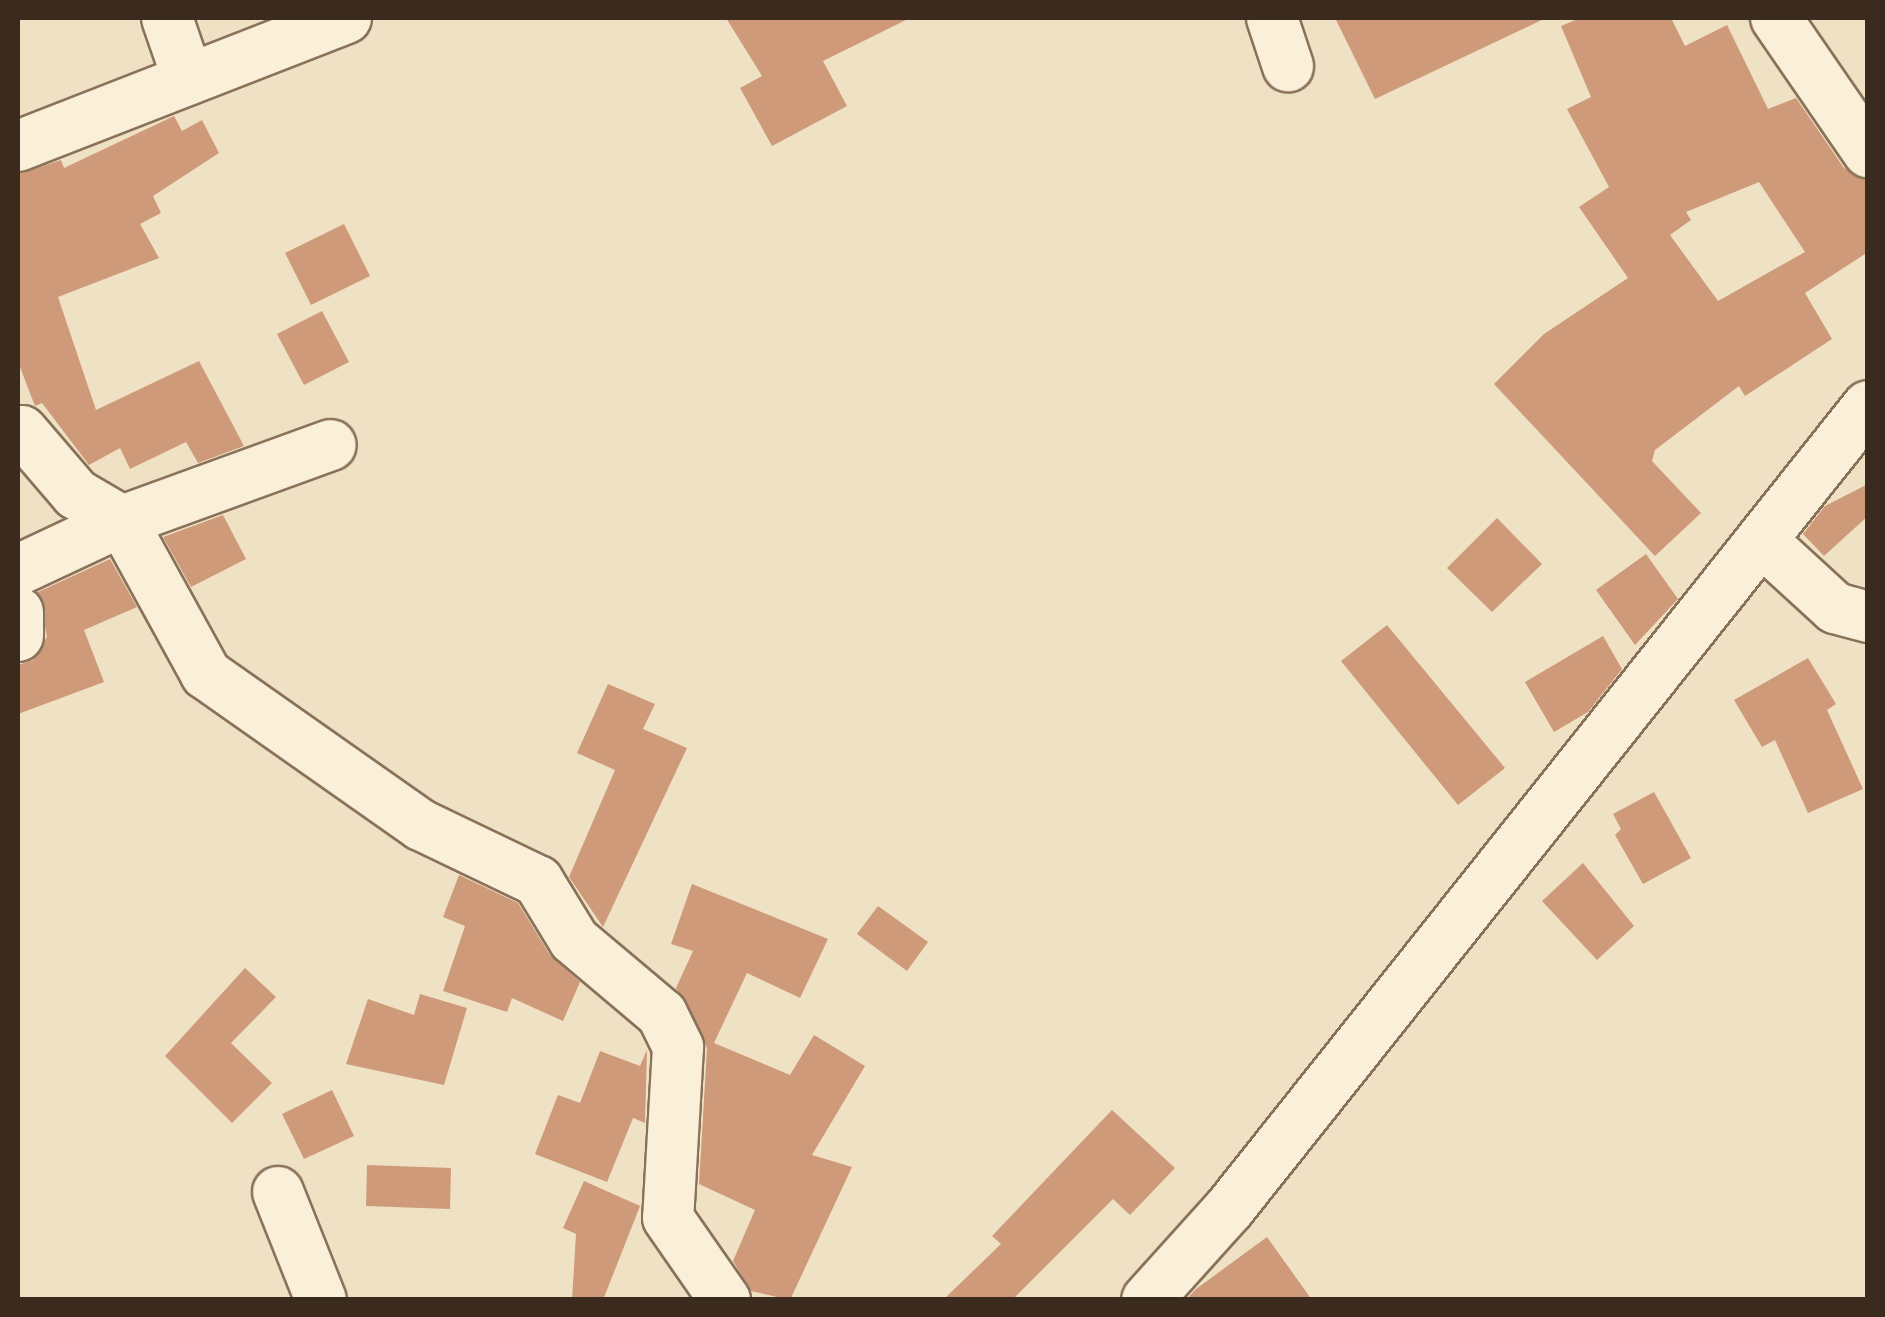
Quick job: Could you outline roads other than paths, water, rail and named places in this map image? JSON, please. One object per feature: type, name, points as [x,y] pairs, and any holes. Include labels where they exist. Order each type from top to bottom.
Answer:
[{"type":"street","points":[[166,18],[188,78]]},
{"type":"street","points":[[18,146],[346,18]]},
{"type":"street","points":[[1272,18],[1288,66]]},
{"type":"street","points":[[1776,18],[1850,89],[1868,152]]},
{"type":"street","points":[[1147,1300],[1229,1209],[1868,406]]},
{"type":"street","points":[[19,429],[76,494],[122,520],[206,674],[421,825],[538,881],[553,894],[574,940],[634,983],[662,1014],[678,1047],[668,1218],[726,1300]]},
{"type":"street","points":[[18,570],[122,520],[331,445]]},
{"type":"street","points":[[1762,541],[1835,608],[1868,618]]},
{"type":"street","points":[[18,612],[18,636]]},
{"type":"street","points":[[278,1192],[321,1300]]}]
